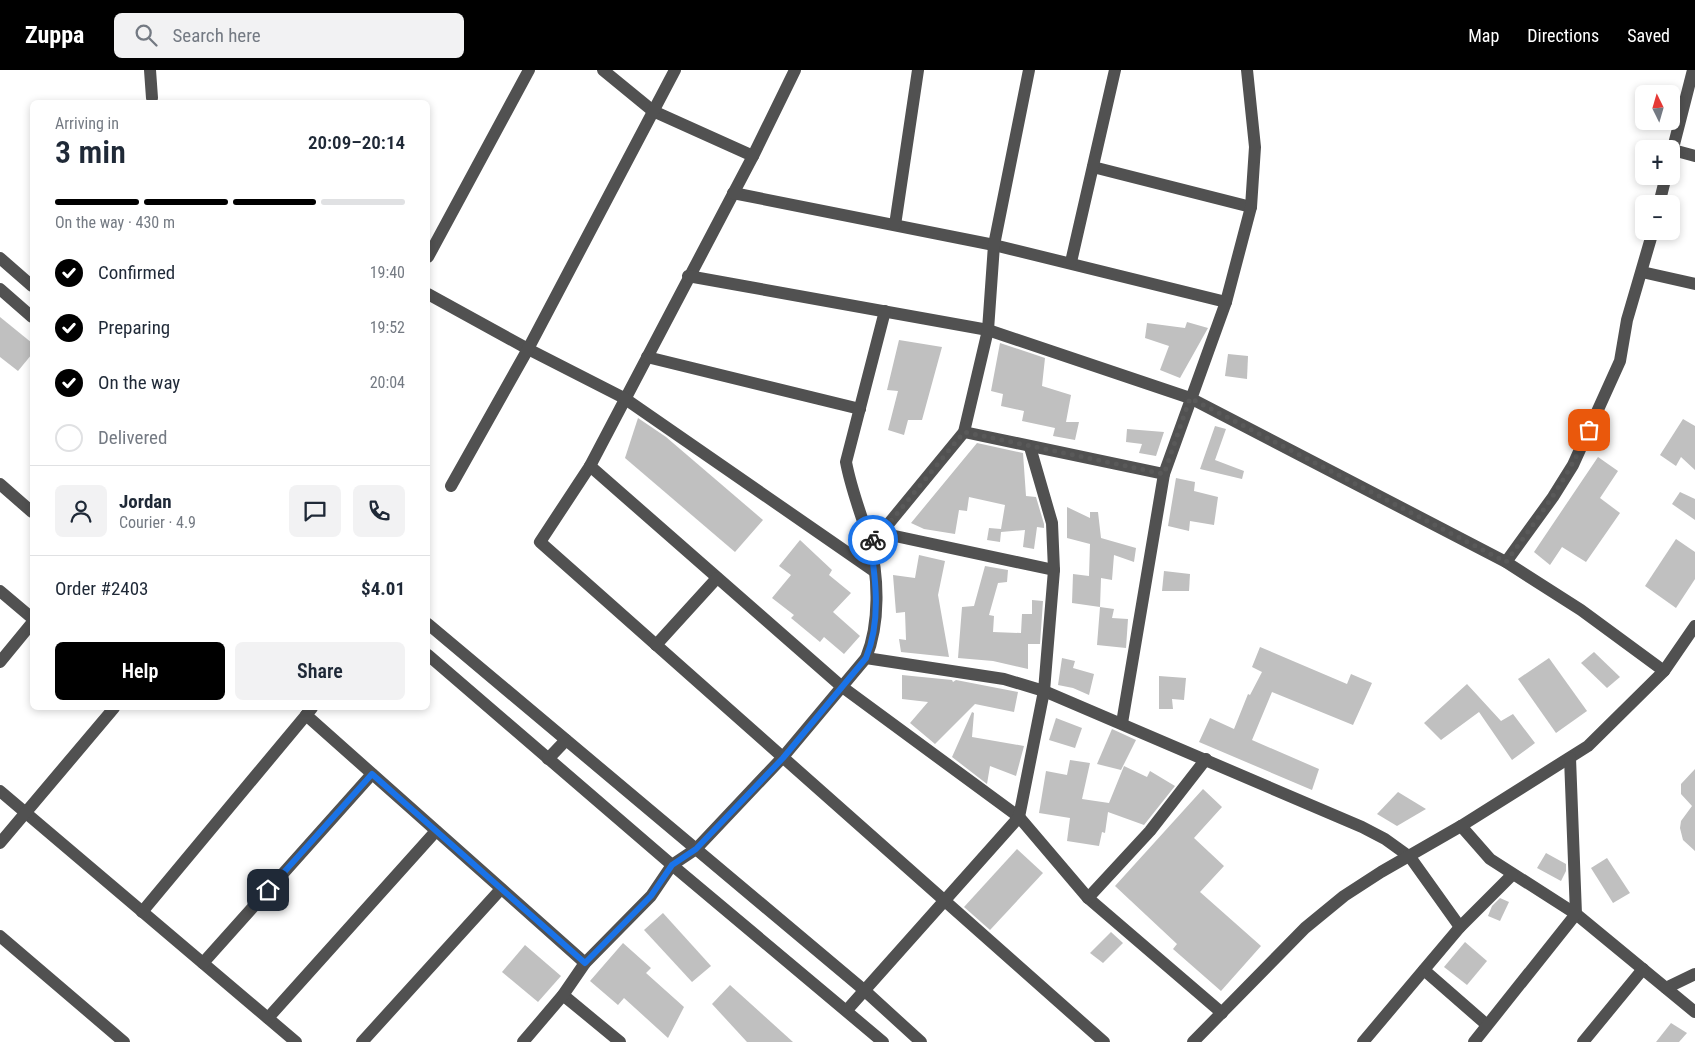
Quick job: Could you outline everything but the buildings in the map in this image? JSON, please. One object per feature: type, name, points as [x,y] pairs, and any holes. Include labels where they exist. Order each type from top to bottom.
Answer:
[{"type":"street","points":[[150,70],[152,98]]},
{"type":"street","points":[[430,253],[529,70]]},
{"type":"street","points":[[603,70],[653,111],[753,156]]},
{"type":"street","points":[[451,486],[528,349],[675,70]]},
{"type":"street","points":[[795,70],[753,156],[688,276],[590,466],[540,542],[1104,1042]]},
{"type":"street","points":[[894,225],[918,70]]},
{"type":"street","points":[[870,542],[881,533],[964,432],[988,330],[994,245],[1029,70]]},
{"type":"street","points":[[1071,262],[1115,70]]},
{"type":"street","points":[[1122,723],[1164,474],[1226,302],[1251,207],[1255,147],[1247,70]]},
{"type":"street","points":[[1675,140],[1693,70]]},
{"type":"street","points":[[1680,154],[1695,156]]},
{"type":"street","points":[[1093,167],[1251,207]]},
{"type":"street","points":[[733,193],[1071,262],[1226,302]]},
{"type":"street","points":[[1506,562],[1553,497],[1573,465],[1620,361],[1627,320],[1651,240]]},
{"type":"street","points":[[0,258],[30,284]]},
{"type":"street","points":[[1642,272],[1695,284]]},
{"type":"street","points":[[688,276],[988,330],[1190,398],[1506,562],[1581,610],[1664,671]]},
{"type":"street","points":[[0,289],[30,315]]},
{"type":"street","points":[[430,295],[528,349],[624,398],[874,571]]},
{"type":"street","points":[[523,1042],[563,995],[585,963],[651,896],[672,865],[696,849],[783,758],[840,686],[866,658],[873,642],[876,620],[874,571],[870,542],[849,478],[846,462],[885,311]]},
{"type":"street","points":[[647,357],[860,409]]},
{"type":"street","points":[[964,432],[1164,474]]},
{"type":"street","points":[[847,1010],[1019,817],[1044,691],[1054,570],[1052,523],[1030,447]]},
{"type":"street","points":[[590,466],[840,686],[1019,817],[1088,898],[1222,1013]]},
{"type":"street","points":[[0,484],[30,510]]},
{"type":"street","points":[[881,533],[1054,570]]},
{"type":"street","points":[[656,645],[717,578]]},
{"type":"street","points":[[0,591],[30,616]]},
{"type":"street","points":[[0,662],[30,626]]},
{"type":"street","points":[[430,626],[864,990],[921,1042]]},
{"type":"street","points":[[1193,1042],[1305,928],[1344,896],[1381,872],[1461,826],[1588,746],[1664,671],[1695,626]]},
{"type":"street","points":[[430,657],[672,865],[883,1042]]},
{"type":"street","points":[[866,658],[1004,679],[1044,691],[1362,826],[1386,839],[1410,856],[1460,927]]},
{"type":"street","points":[[0,843],[112,710]]},
{"type":"street","points":[[142,912],[309,711],[372,774],[585,963]]},
{"type":"street","points":[[548,759],[566,740]]},
{"type":"street","points":[[1474,1042],[1576,914],[1570,758]]},
{"type":"street","points":[[1088,898],[1150,831],[1206,759]]},
{"type":"street","points":[[203,964],[372,774]]},
{"type":"street","points":[[0,791],[296,1042]]},
{"type":"street","points":[[1461,826],[1490,858],[1512,875],[1576,914],[1695,1012]]},
{"type":"street","points":[[268,1018],[436,831]]},
{"type":"street","points":[[1363,1042],[1460,927],[1512,875]]},
{"type":"street","points":[[362,1042],[501,889]]},
{"type":"street","points":[[0,936],[124,1042]]},
{"type":"street","points":[[1583,1042],[1643,969]]},
{"type":"street","points":[[1424,970],[1487,1025]]},
{"type":"street","points":[[1666,988],[1695,974]]},
{"type":"street","points":[[563,995],[620,1042]]},
{"type":"way so far","points":[[873,540],[881,533],[964,432],[1164,474],[1190,398],[1269,437],[1506,562],[1553,497],[1573,465],[1589,430]]},
{"type":"route","points":[[268,890],[372,774],[585,963],[651,896],[672,865],[696,849],[783,758],[840,686],[866,658],[873,642],[876,620],[874,571],[870,542],[873,540]]}]
